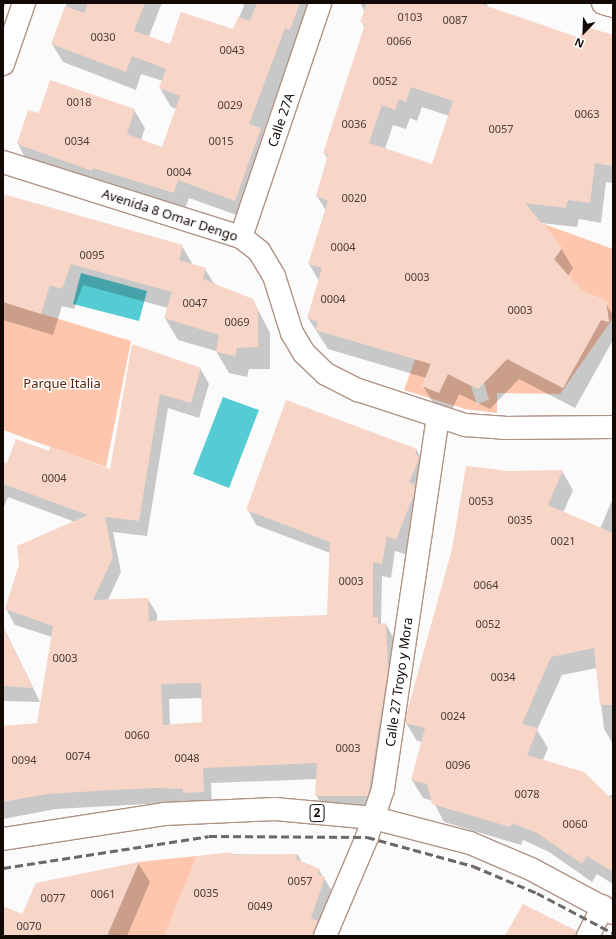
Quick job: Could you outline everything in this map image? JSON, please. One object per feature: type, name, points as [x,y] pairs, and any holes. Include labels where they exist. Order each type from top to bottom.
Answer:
[{"type":"main road","points":[[3,64],[24,3]]},
{"type":"main road","name":"Calle 27A","points":[[241,237],[320,3]]},
{"type":"main road","points":[[603,3],[613,6]]},
{"type":"main road","name":"Avenida 8 Omar Dengo","points":[[3,162],[241,237],[259,251],[274,276],[292,333],[304,353],[326,374],[358,390],[438,418],[465,425],[504,428],[613,427]]},
{"type":"main road","name":"Calle 27 Troyo y Mora","points":[[325,936],[374,818],[383,789],[438,418]]},
{"type":"main road","name":"2","points":[[3,839],[164,814],[275,809],[374,818],[470,843],[531,868],[608,910]]},
{"type":"main road","points":[[588,936],[608,910]]},
{"type":"green space","points":[[542,224],[613,249],[613,318],[560,394],[497,393],[497,413],[465,409],[404,390],[425,333],[440,339],[422,386],[439,393],[448,374],[471,386],[477,404],[489,400],[484,383],[507,359],[563,388],[601,320],[609,322],[606,301],[582,291],[557,263],[552,263],[562,248]]},
{"type":"green space","name":"Parque Italia","points":[[3,302],[131,341],[106,467],[3,430]]},
{"type":"green space","points":[[197,856],[164,936],[107,936],[139,862]]},
{"type":"water","points":[[81,273],[147,291],[139,321],[73,304]]},
{"type":"water","points":[[223,397],[259,410],[229,488],[193,474]]},
{"type":"building","points":[[88,3],[145,3],[134,31],[170,44],[181,12],[233,29],[238,17],[250,21],[257,3],[300,3],[290,30],[285,28],[249,124],[261,128],[235,201],[178,180],[174,193],[93,168],[92,171],[17,144],[28,110],[39,113],[50,80],[135,109],[127,134],[162,147],[180,96],[159,88],[166,69],[132,56],[126,72],[51,44],[65,6],[84,13]]},
{"type":"building","points":[[367,3],[478,3],[580,38],[584,26],[613,35],[613,166],[595,163],[590,203],[568,200],[566,208],[525,203],[562,248],[554,259],[582,291],[606,301],[609,322],[601,320],[563,388],[507,359],[478,389],[448,374],[439,393],[422,386],[431,364],[315,330],[318,322],[307,318],[322,268],[308,264],[328,201],[316,196],[328,155],[323,153],[365,24],[360,22]],"holes":[[[411,87],[453,101],[432,164],[369,143],[382,105],[395,110],[399,99],[406,102]]]},
{"type":"building","points":[[3,194],[183,245],[179,260],[206,268],[203,279],[253,299],[258,311],[258,347],[237,348],[235,356],[216,352],[219,335],[164,318],[172,292],[71,264],[62,289],[50,285],[41,314],[3,302]]},
{"type":"building","points":[[132,344],[201,368],[191,403],[160,394],[139,521],[105,517],[113,557],[93,600],[148,598],[149,621],[327,615],[330,542],[246,510],[286,400],[417,449],[415,454],[420,457],[409,482],[415,485],[414,494],[396,540],[387,536],[382,564],[373,562],[373,617],[378,617],[378,624],[386,623],[388,670],[368,796],[315,796],[317,763],[203,768],[204,792],[183,793],[183,789],[157,788],[112,790],[47,794],[3,802],[3,726],[37,723],[53,626],[5,609],[19,564],[17,546],[88,515],[3,484],[3,461],[7,463],[16,439],[49,451],[50,447],[110,469]],"holes":[[[201,683],[202,722],[163,725],[161,684]]]},
{"type":"building","points":[[466,466],[509,471],[563,470],[548,505],[613,533],[613,705],[600,705],[594,648],[551,657],[522,724],[538,728],[527,755],[584,772],[613,800],[613,872],[587,856],[582,864],[537,833],[512,823],[510,827],[432,804],[427,784],[411,780],[425,728],[405,723],[452,549]]},
{"type":"building","points":[[3,626],[33,688],[3,686]]},
{"type":"building","points":[[232,852],[231,855],[298,854],[296,859],[320,869],[318,874],[325,877],[311,918],[318,921],[313,936],[164,936],[197,856]]},
{"type":"building","points":[[139,862],[107,936],[3,936],[3,906],[22,914],[36,883]]},
{"type":"building","points":[[523,904],[577,931],[576,936],[505,936]]},
{"type":"railway","points":[[3,868],[209,836],[367,837],[473,866],[537,893],[613,933]]}]
